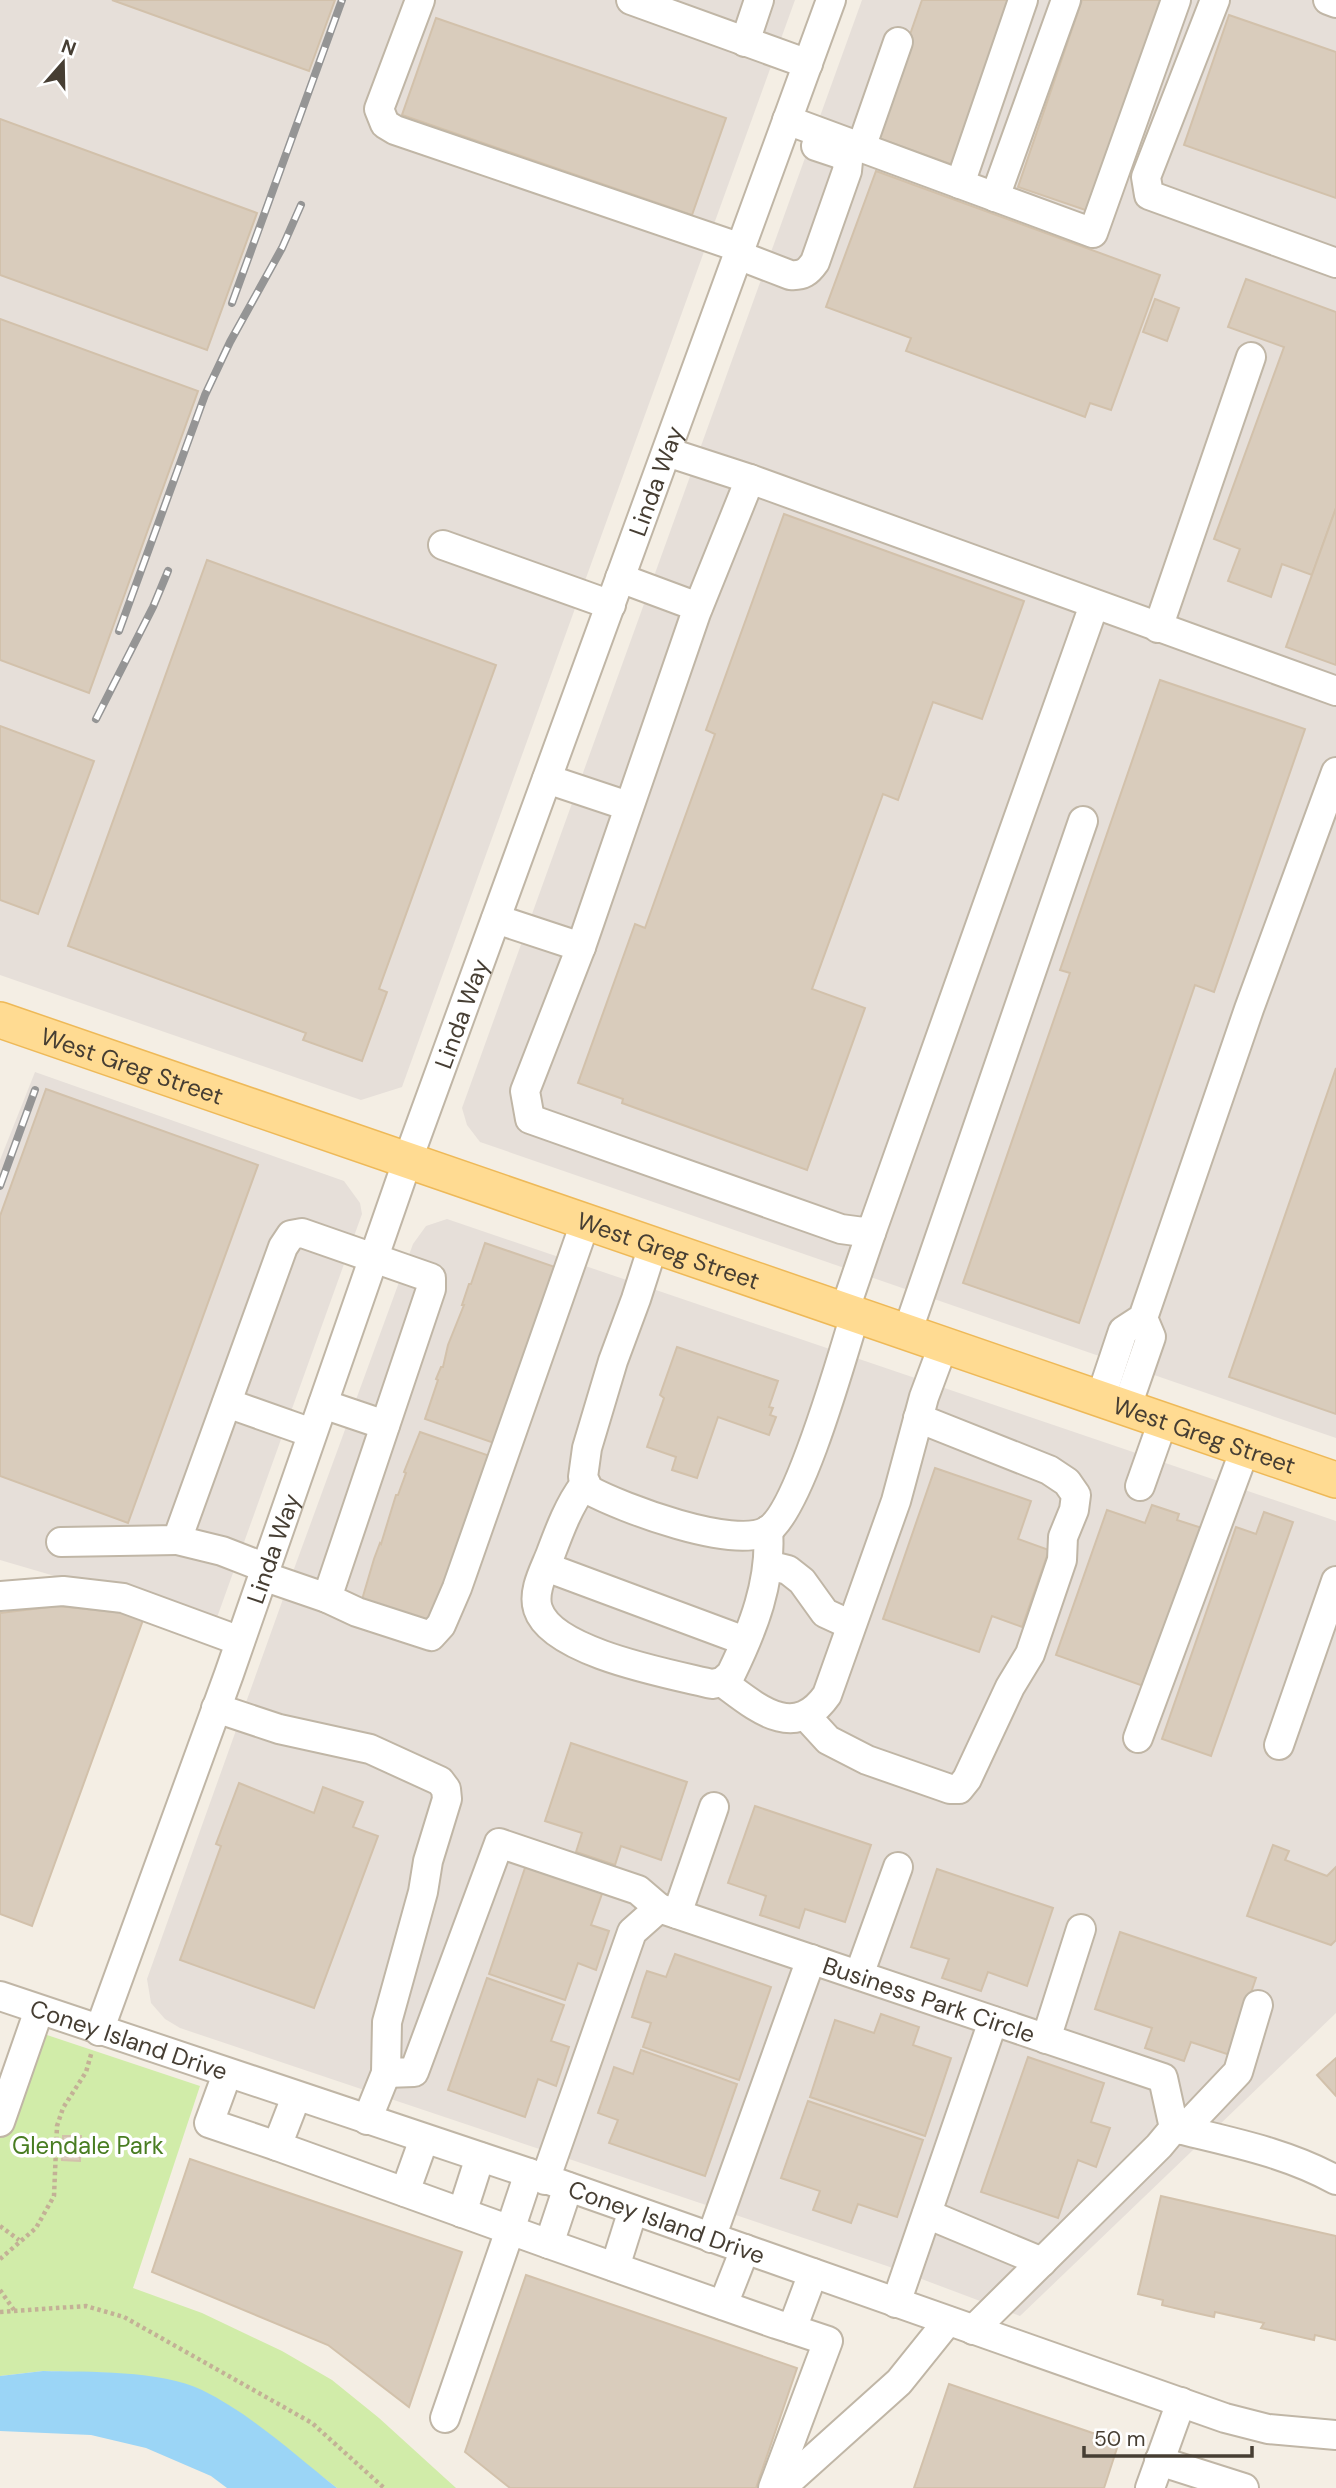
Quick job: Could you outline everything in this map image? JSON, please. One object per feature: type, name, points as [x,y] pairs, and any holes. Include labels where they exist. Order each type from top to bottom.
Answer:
[{"type":"main road","name":"West Greg Street","points":[[0,1020],[1336,1480]]},
{"type":"street","points":[[419,0],[379,109],[385,124],[394,130],[740,251],[790,275],[799,276],[807,272],[815,262],[847,171],[848,161],[840,154],[785,127]]},
{"type":"street","points":[[631,0],[807,64]]},
{"type":"street","points":[[745,42],[759,0]]},
{"type":"street","name":"Linda Way","points":[[99,2031],[216,1709],[407,1161],[831,0]]},
{"type":"street","points":[[960,184],[1023,0]]},
{"type":"street","points":[[995,197],[1066,0]]},
{"type":"street","points":[[785,127],[861,148],[1093,233],[1176,0]]},
{"type":"street","points":[[1214,0],[1146,177],[1149,195],[1336,263]]},
{"type":"street","points":[[1328,0],[1336,3]]},
{"type":"street","points":[[861,148],[898,42]]},
{"type":"street","points":[[1158,628],[1251,358]]},
{"type":"street","points":[[667,452],[750,479],[1336,691]]},
{"type":"street","points":[[750,479],[698,607],[581,947],[525,1091],[530,1119],[841,1229],[871,1233]]},
{"type":"street","points":[[443,545],[611,605]]},
{"type":"street","points":[[620,578],[698,607]]},
{"type":"street","points":[[653,1246],[612,1361],[587,1448],[584,1485],[616,1504],[701,1530],[751,1536],[768,1530],[781,1518],[792,1499],[823,1415],[871,1233],[1094,605]]},
{"type":"street","points":[[1113,1404],[1151,1337],[1143,1318],[1249,1009],[1336,772]]},
{"type":"street","points":[[548,779],[628,806]]},
{"type":"street","points":[[907,1333],[1083,821]]},
{"type":"street","points":[[496,919],[581,947]]},
{"type":"street","points":[[61,1542],[177,1539],[222,1551],[357,1612],[431,1636],[441,1625],[457,1588],[585,1223]]},
{"type":"street","points":[[177,1539],[283,1247],[291,1235],[302,1233],[431,1278],[431,1289],[327,1598]]},
{"type":"street","points":[[722,1682],[760,1710],[792,1719],[814,1711],[827,1695],[896,1501],[918,1418],[943,1346]]},
{"type":"street","points":[[226,1403],[312,1433]]},
{"type":"street","points":[[323,1404],[385,1425]]},
{"type":"street","points":[[806,1716],[828,1740],[867,1760],[950,1789],[959,1788],[967,1779],[1010,1687],[1030,1654],[1062,1560],[1063,1537],[1074,1510],[1076,1495],[1067,1482],[1049,1470],[918,1418]]},
{"type":"street","points":[[1140,1486],[1163,1421]]},
{"type":"street","points":[[1138,1738],[1245,1449]]},
{"type":"street","points":[[584,1485],[574,1498],[546,1567],[537,1597],[538,1609],[545,1622],[557,1634],[598,1654],[645,1668],[712,1684],[722,1682],[731,1674],[763,1595],[768,1565],[768,1530]]},
{"type":"street","points":[[768,1565],[788,1570],[802,1581],[825,1613],[851,1625]]},
{"type":"street","points":[[546,1567],[745,1641]]},
{"type":"street","points":[[1279,1745],[1336,1581]]},
{"type":"street","points":[[0,1596],[63,1591],[123,1598],[240,1641]]},
{"type":"street","points":[[216,1709],[279,1730],[370,1749],[440,1781],[446,1788],[447,1799],[428,1861],[423,1892],[387,2022],[386,2073],[367,2120]]},
{"type":"street","points":[[445,2418],[510,2230],[548,2180],[632,1932],[668,1911],[714,1807]]},
{"type":"street","name":"Business Park Circle","points":[[386,2073],[414,2072],[499,1843],[638,1890],[668,1911],[1163,2078],[1179,2129]]},
{"type":"street","points":[[859,1975],[898,1867]]},
{"type":"street","points":[[1045,2039],[1081,1929]]},
{"type":"street","points":[[711,2238],[811,1959]]},
{"type":"street","name":"Coney Island Drive","points":[[1,2002],[39,2010],[548,2180],[1225,2418],[1268,2429],[1336,2435]]},
{"type":"street","points":[[781,2488],[961,2326],[1042,2262],[1238,2072],[1258,2005]]},
{"type":"street","points":[[0,2122],[39,2010]]},
{"type":"street","points":[[896,2303],[993,2021]]},
{"type":"street","points":[[227,2074],[202,2120],[828,2342],[773,2488]]},
{"type":"street","points":[[277,2146],[296,2097]]},
{"type":"street","points":[[1179,2129],[1307,2164],[1336,2180]]},
{"type":"street","points":[[405,2192],[424,2139]]},
{"type":"street","points":[[462,2213],[480,2157]]},
{"type":"street","points":[[548,2180],[548,2244]]},
{"type":"street","points":[[615,2267],[633,2210]]},
{"type":"street","points":[[927,2214],[1042,2262]]},
{"type":"street","points":[[723,2305],[745,2249]]},
{"type":"street","points":[[792,2329],[813,2273]]},
{"type":"street","points":[[1150,2488],[1181,2402]]},
{"type":"street","points":[[1159,2461],[1244,2488]]},
{"type":"path","points":[[0,2259],[36,2228],[54,2196],[57,2126],[63,2108],[86,2072],[99,2031]]},
{"type":"path","points":[[0,2226],[19,2240]]},
{"type":"path","points":[[0,2290],[14,2311]]},
{"type":"path","points":[[0,2312],[86,2306],[124,2317],[312,2423],[384,2488]]},
{"type":"shaded area","points":[[0,0],[795,0],[402,1087],[361,1100],[0,975]]},
{"type":"shaded area","points":[[862,0],[1336,0],[1336,1438],[480,1142],[467,1125],[462,1108]]},
{"type":"shaded area","points":[[35,1072],[344,1181],[360,1203],[362,1214],[215,1623],[0,1560],[0,1160]]},
{"type":"shaded area","points":[[447,1219],[1336,1521],[1336,2013],[1020,2316],[887,2266],[180,2028],[165,2019],[151,2003],[147,1979],[413,1244],[426,1226]]},
{"type":"green space","name":"Glendale Park","points":[[20,2026],[200,2086],[133,2288],[202,2313],[282,2351],[332,2380],[379,2418],[456,2488],[337,2488],[239,2413],[163,2379],[110,2373],[43,2371],[0,2376],[0,2087]]},
{"type":"water","points":[[43,2371],[146,2375],[185,2383],[238,2411],[337,2488],[227,2488],[211,2476],[146,2448],[91,2435],[0,2431],[0,2376]]},
{"type":"building","points":[[112,0],[335,0],[309,71]]},
{"type":"building","points":[[922,0],[1011,0],[953,165],[878,138]]},
{"type":"building","points":[[1082,0],[1170,0],[1094,213],[1018,187]]},
{"type":"building","points":[[1229,15],[1336,52],[1336,198],[1184,145]]},
{"type":"building","points":[[436,18],[726,118],[692,215],[402,115]]},
{"type":"building","points":[[0,119],[257,213],[207,350],[0,275]]},
{"type":"building","points":[[876,171],[1160,275],[1111,410],[1090,403],[1085,417],[906,351],[911,338],[826,307]]},
{"type":"building","points":[[1246,279],[1336,312],[1336,508],[1312,575],[1282,564],[1271,597],[1228,581],[1240,549],[1214,539],[1284,347],[1228,327]]},
{"type":"building","points":[[1155,299],[1179,308],[1167,341],[1143,332]]},
{"type":"building","points":[[0,319],[198,391],[89,693],[0,660]]},
{"type":"building","points":[[1336,508],[1336,665],[1286,647]]},
{"type":"building","points":[[784,514],[1024,601],[982,719],[933,702],[898,800],[883,794],[812,989],[865,1008],[807,1170],[622,1103],[623,1099],[578,1083],[635,924],[645,928],[715,734],[706,730]]},
{"type":"building","points":[[207,560],[496,665],[379,989],[387,992],[362,1061],[303,1040],[306,1033],[68,946]]},
{"type":"building","points":[[1160,680],[1305,729],[1214,992],[1195,985],[1079,1323],[963,1283],[1070,973],[1060,970]]},
{"type":"building","points":[[0,726],[94,761],[38,914],[0,900]]},
{"type":"building","points":[[1336,1068],[1336,1414],[1229,1377]]},
{"type":"building","points":[[46,1089],[258,1165],[128,1523],[0,1476],[0,1216]]},
{"type":"building","points":[[485,1243],[555,1267],[494,1443],[425,1419],[438,1380],[436,1379],[443,1367],[448,1345]]},
{"type":"building","points":[[677,1347],[778,1381],[769,1407],[773,1408],[770,1415],[776,1417],[769,1435],[718,1417],[697,1478],[672,1470],[676,1457],[647,1447],[664,1398],[660,1395]]},
{"type":"building","points":[[420,1432],[490,1456],[431,1624],[361,1603],[396,1495]]},
{"type":"building","points":[[935,1468],[1031,1501],[1018,1539],[1049,1550],[1022,1627],[992,1616],[979,1652],[883,1619]]},
{"type":"building","points":[[1152,1505],[1179,1514],[1177,1520],[1205,1529],[1149,1688],[1056,1655],[1107,1510],[1145,1523]]},
{"type":"building","points":[[1264,1512],[1293,1522],[1211,1756],[1162,1739],[1236,1527],[1256,1534]]},
{"type":"building","points":[[58,1606],[124,1613],[143,1620],[32,1926],[0,1914],[0,1613]]},
{"type":"building","points":[[571,1743],[687,1782],[661,1860],[621,1846],[615,1865],[576,1852],[582,1833],[545,1821]]},
{"type":"building","points":[[239,1783],[314,1813],[323,1787],[363,1802],[353,1827],[378,1836],[314,2008],[180,1960],[221,1846],[216,1844]]},
{"type":"building","points":[[755,1806],[871,1845],[845,1922],[805,1909],[799,1928],[760,1915],[766,1896],[728,1883]]},
{"type":"building","points":[[1273,1845],[1289,1851],[1285,1860],[1327,1876],[1336,1867],[1336,1940],[1331,1945],[1247,1916]]},
{"type":"building","points":[[527,1862],[604,1888],[591,1925],[609,1931],[596,1970],[578,1963],[565,2000],[489,1974]]},
{"type":"building","points":[[937,1869],[1053,1908],[1027,1986],[988,1972],[981,1991],[942,1978],[949,1959],[911,1947]]},
{"type":"building","points":[[1120,1932],[1256,1978],[1230,2055],[1191,2042],[1184,2061],[1145,2048],[1152,2028],[1095,2009]]},
{"type":"building","points":[[675,1954],[771,1987],[739,2080],[643,2047],[651,2023],[632,2017],[643,1982],[647,1971],[666,1977]]},
{"type":"building","points":[[487,1978],[564,2005],[551,2041],[569,2047],[556,2086],[538,2079],[525,2117],[448,2090]]},
{"type":"building","points":[[881,2014],[919,2027],[913,2045],[951,2058],[925,2136],[810,2097],[835,2020],[874,2033]]},
{"type":"building","points":[[641,2050],[737,2084],[705,2176],[609,2143],[618,2120],[598,2113],[614,2067],[633,2074]]},
{"type":"building","points":[[1028,2057],[1104,2083],[1091,2122],[1110,2128],[1096,2167],[1078,2160],[1058,2218],[981,2192]]},
{"type":"building","points":[[1336,2058],[1336,2096],[1317,2075]]},
{"type":"building","points":[[808,2101],[923,2140],[897,2217],[858,2204],[851,2223],[813,2210],[820,2191],[781,2178]]},
{"type":"building","points":[[63,2136],[81,2136],[80,2161],[62,2160]]},
{"type":"building","points":[[190,2159],[462,2252],[409,2407],[328,2345],[152,2272]]},
{"type":"building","points":[[1161,2196],[1336,2236],[1336,2340],[1315,2335],[1314,2340],[1261,2328],[1264,2323],[1215,2312],[1214,2317],[1187,2311],[1162,2305],[1163,2300],[1138,2294]]},
{"type":"building","points":[[526,2275],[797,2368],[756,2488],[510,2488],[465,2452]]},
{"type":"building","points":[[949,2384],[1119,2442],[1104,2488],[914,2488]]},
{"type":"railway","points":[[232,303],[342,0]]},
{"type":"railway","points":[[119,631],[205,395],[230,342],[282,248],[301,205]]},
{"type":"railway","points":[[96,719],[153,607],[168,571]]},
{"type":"railway","points":[[0,1186],[35,1090]]}]
